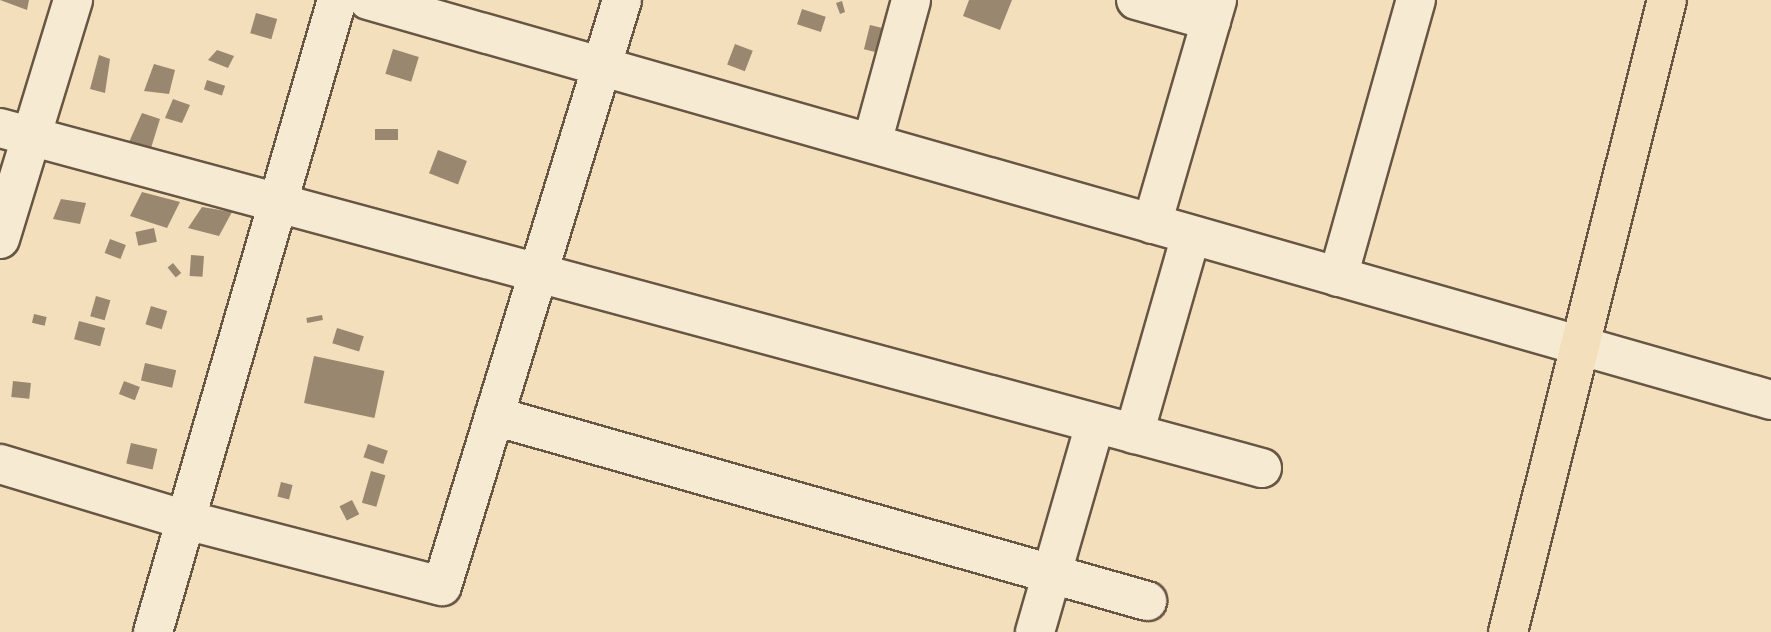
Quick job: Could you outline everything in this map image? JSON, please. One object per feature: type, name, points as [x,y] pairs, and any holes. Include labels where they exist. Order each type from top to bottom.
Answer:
[{"type":"main road","points":[[1508,632],[1578,345],[1667,0]]},
{"type":"street","points":[[0,239],[15,133],[72,0]]},
{"type":"street","points":[[153,632],[337,0]]},
{"type":"street","points":[[368,0],[1771,400]]},
{"type":"street","points":[[0,464],[186,520],[439,588],[447,582],[494,416],[622,0]]},
{"type":"street","points":[[872,143],[911,0]]},
{"type":"street","points":[[1136,0],[1214,10],[1152,224]]},
{"type":"street","points":[[1338,277],[1416,0]]},
{"type":"street","points":[[15,133],[279,200],[1262,468]]},
{"type":"street","points":[[1134,434],[1191,235]]},
{"type":"street","points":[[494,416],[1049,576],[1147,601]]},
{"type":"street","points":[[1035,632],[1095,424]]},
{"type":"building","points":[[0,0],[29,0],[27,10]]},
{"type":"building","points":[[969,0],[1012,0],[1000,30],[963,16]]},
{"type":"building","points":[[842,1],[845,12],[840,14],[836,3]]},
{"type":"building","points":[[802,9],[826,17],[821,32],[797,24]]},
{"type":"building","points":[[256,13],[277,19],[271,39],[250,33]]},
{"type":"building","points":[[870,25],[890,30],[884,54],[864,49]]},
{"type":"building","points":[[735,44],[753,51],[745,71],[727,65]]},
{"type":"building","points":[[393,49],[419,57],[411,82],[385,74]]},
{"type":"building","points":[[217,50],[234,56],[228,68],[208,60]]},
{"type":"building","points":[[99,55],[110,59],[105,93],[90,89]]},
{"type":"building","points":[[154,64],[175,70],[169,94],[144,91]]},
{"type":"building","points":[[207,80],[225,86],[222,95],[204,90]]},
{"type":"building","points":[[173,99],[190,105],[182,123],[165,118]]},
{"type":"building","points":[[142,113],[160,119],[151,148],[129,142]]},
{"type":"building","points":[[375,129],[398,129],[398,140],[375,140]]},
{"type":"building","points":[[438,150],[467,161],[458,184],[429,173]]},
{"type":"building","points":[[142,192],[180,202],[167,228],[130,216]]},
{"type":"building","points":[[61,199],[86,203],[80,224],[53,219]]},
{"type":"building","points":[[202,207],[232,212],[219,236],[188,228]]},
{"type":"building","points":[[154,228],[157,242],[138,246],[135,232]]},
{"type":"building","points":[[110,239],[126,245],[120,259],[105,253]]},
{"type":"building","points":[[191,255],[204,256],[203,277],[190,276]]},
{"type":"building","points":[[173,263],[181,273],[176,278],[168,267]]},
{"type":"building","points":[[96,296],[110,300],[105,320],[90,316]]},
{"type":"building","points":[[151,306],[167,311],[162,329],[145,324]]},
{"type":"building","points":[[34,314],[47,317],[45,326],[32,323]]},
{"type":"building","points":[[322,315],[323,320],[307,323],[306,318]]},
{"type":"building","points":[[79,321],[105,328],[100,346],[74,339]]},
{"type":"building","points":[[337,328],[364,336],[359,351],[332,343]]},
{"type":"building","points":[[314,356],[384,371],[374,418],[304,403]]},
{"type":"building","points":[[145,363],[176,370],[172,388],[141,381]]},
{"type":"building","points":[[13,381],[31,383],[29,399],[11,397]]},
{"type":"building","points":[[124,381],[140,387],[135,400],[119,394]]},
{"type":"building","points":[[131,443],[157,449],[153,470],[126,463]]},
{"type":"building","points":[[368,444],[388,451],[383,464],[363,457]]},
{"type":"building","points":[[371,471],[385,475],[376,507],[362,503]]},
{"type":"building","points":[[281,482],[293,485],[289,499],[277,497]]},
{"type":"building","points":[[352,500],[359,514],[347,521],[340,506]]}]
